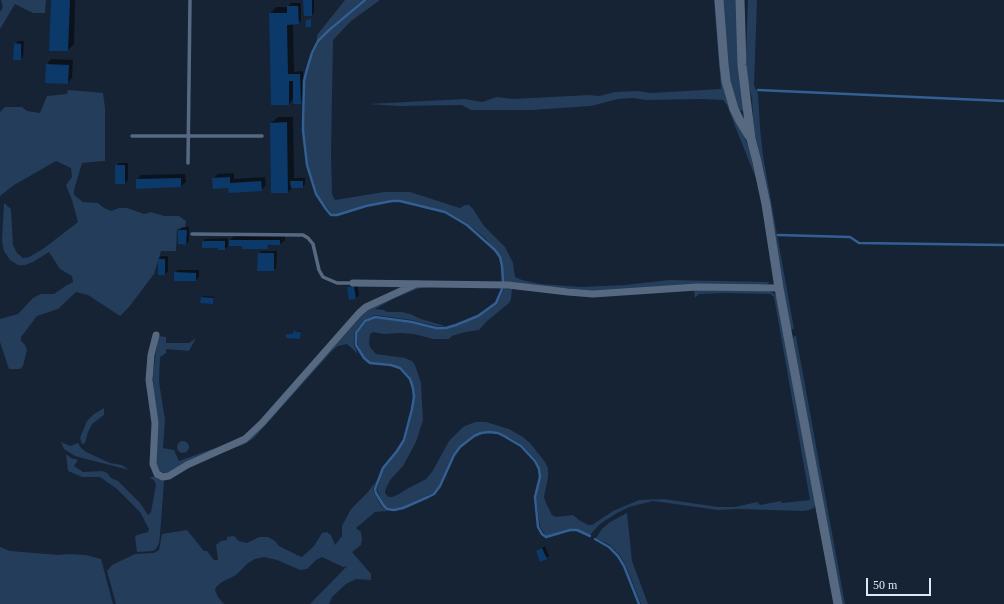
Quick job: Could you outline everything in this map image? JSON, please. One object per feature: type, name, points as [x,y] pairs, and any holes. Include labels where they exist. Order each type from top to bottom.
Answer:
[{"type":"street","points":[[719,0],[726,80],[734,109],[751,139]]},
{"type":"street","points":[[740,0],[742,65],[751,139],[766,204],[838,604]]},
{"type":"street","points":[[353,283],[508,285],[593,294],[697,287],[780,288]]},
{"type":"street","points":[[156,335],[151,355],[149,380],[155,423],[153,464],[157,474],[163,477],[169,476],[187,465],[245,439],[262,423],[359,313],[366,307],[416,284]]},
{"type":"lane","points":[[188,163],[190,0]]},
{"type":"lane","points":[[132,136],[262,136]]},
{"type":"lane","points":[[192,234],[303,235],[313,244],[319,270],[323,277],[337,283],[353,283]]},
{"type":"shaded area","points":[[1,0],[46,0],[45,13],[33,13],[15,4],[0,29],[0,12],[3,7]]},
{"type":"shaded area","points":[[345,0],[363,0],[328,29],[317,41],[317,35]]},
{"type":"shaded area","points":[[367,0],[380,0],[351,21],[333,40],[331,153],[332,194],[335,200],[384,192],[410,192],[460,208],[465,205],[469,205],[484,226],[505,247],[513,263],[515,277],[541,284],[581,287],[625,285],[669,280],[770,282],[762,285],[596,291],[504,283],[502,274],[503,266],[495,249],[484,237],[468,224],[445,211],[400,200],[392,200],[332,214],[317,194],[308,165],[304,130],[305,81],[310,60],[319,42],[329,31]]},
{"type":"shaded area","points":[[714,0],[717,0],[720,35],[742,130],[748,146],[757,181],[727,105],[723,100],[646,100],[633,98],[618,99],[591,106],[532,110],[471,110],[462,105],[398,106],[368,104],[465,99],[482,102],[497,97],[513,99],[589,95],[599,96],[615,92],[638,91],[651,93],[721,89]]},
{"type":"shaded area","points":[[722,0],[738,0],[744,109],[742,111],[736,106],[729,83]]},
{"type":"shaded area","points":[[748,0],[757,0],[754,85],[758,94],[763,156],[794,329],[790,329],[754,140],[752,98],[748,84],[746,55]]},
{"type":"shaded area","points":[[68,90],[103,93],[105,108],[105,161],[82,163],[74,190],[74,195],[83,202],[98,203],[111,211],[119,208],[127,208],[144,214],[151,212],[164,216],[179,216],[186,221],[185,228],[177,229],[176,251],[161,251],[154,274],[129,307],[120,316],[88,295],[76,292],[58,309],[37,316],[21,337],[21,341],[27,350],[23,366],[20,369],[9,369],[0,342],[0,319],[18,314],[33,298],[41,294],[54,294],[73,282],[72,276],[60,269],[49,252],[25,265],[18,265],[10,260],[4,251],[2,240],[4,203],[11,209],[13,245],[17,253],[23,258],[29,257],[43,249],[78,222],[66,185],[72,177],[71,168],[56,161],[14,185],[0,196],[0,112],[5,107],[22,107],[27,111],[40,113],[47,96],[67,94]]},
{"type":"shaded area","points":[[415,286],[430,286],[417,289],[393,299],[375,309],[384,310],[387,312],[402,312],[445,326],[436,326],[412,320],[374,315],[364,320],[354,333],[354,345],[358,354],[347,344],[338,346],[254,438],[245,444],[191,465],[244,442],[366,309]]},
{"type":"shaded area","points":[[504,288],[512,289],[509,303],[486,322],[479,330],[465,332],[452,336],[449,339],[433,339],[414,334],[401,333],[384,334],[373,332],[370,334],[370,347],[376,354],[405,358],[412,361],[415,365],[421,383],[423,420],[416,442],[403,466],[391,479],[386,488],[385,493],[388,497],[397,495],[426,479],[432,472],[449,441],[463,427],[475,422],[486,422],[509,429],[523,437],[530,443],[545,462],[548,468],[548,477],[544,497],[552,515],[556,517],[573,515],[588,525],[592,525],[613,511],[639,500],[664,499],[718,507],[735,507],[757,502],[760,505],[781,501],[782,503],[810,500],[774,297],[770,294],[724,293],[699,294],[695,298],[694,289],[770,291],[777,296],[815,505],[814,508],[803,511],[738,509],[718,510],[653,501],[629,507],[617,513],[600,524],[590,535],[577,529],[570,529],[546,536],[540,527],[536,497],[541,477],[540,469],[536,460],[522,445],[498,432],[489,431],[473,435],[459,447],[453,454],[439,486],[433,493],[403,507],[394,509],[383,505],[377,489],[384,468],[405,441],[413,409],[415,397],[414,388],[411,379],[400,367],[392,364],[371,362],[364,358],[358,345],[357,334],[366,322],[375,318],[412,323],[436,329],[446,329],[456,326],[478,317],[497,304]]},
{"type":"shaded area","points":[[158,336],[166,337],[166,343],[189,343],[196,338],[189,351],[166,349],[166,353],[160,357],[159,382],[165,420],[163,448],[174,450],[179,461],[226,444],[168,473],[158,471],[155,460],[153,374]]},
{"type":"shaded area","points":[[794,336],[796,336],[845,604],[842,604],[793,339]]},
{"type":"shaded area","points":[[104,408],[104,415],[92,424],[85,443],[82,444],[80,438],[87,421],[94,414]]},
{"type":"shaded area","points":[[181,441],[185,441],[189,447],[185,453],[181,453],[177,449],[177,445]]},
{"type":"shaded area","points":[[61,442],[70,446],[78,443],[86,452],[110,463],[122,465],[129,470],[75,456],[64,449]]},
{"type":"shaded area","points":[[66,454],[71,458],[78,460],[74,466],[83,472],[102,471],[118,481],[140,503],[148,515],[151,512],[156,485],[154,480],[149,478],[155,476],[164,481],[160,535],[159,543],[156,549],[153,551],[137,552],[135,537],[148,532],[149,529],[140,512],[117,489],[100,477],[82,477],[68,471]]},
{"type":"shaded area","points":[[376,481],[373,489],[381,506],[387,511],[375,512],[356,528],[361,532],[361,545],[352,552],[371,574],[371,580],[356,579],[346,584],[332,597],[329,604],[310,604],[347,566],[343,567],[322,557],[316,560],[307,569],[300,570],[277,560],[264,557],[255,559],[248,563],[236,575],[222,582],[216,587],[215,590],[218,597],[224,604],[116,604],[107,571],[112,565],[135,554],[154,553],[159,550],[162,534],[187,530],[204,551],[207,551],[214,560],[218,560],[216,545],[221,541],[227,540],[227,537],[234,536],[239,541],[247,543],[259,537],[268,537],[275,541],[279,546],[302,557],[314,546],[322,533],[327,532],[331,535],[335,545],[342,536],[342,526],[351,509],[368,492]]},
{"type":"shaded area","points":[[627,513],[632,561],[648,604],[641,604],[620,555],[610,545],[596,538],[602,529],[610,522]]},
{"type":"shaded area","points":[[0,547],[10,551],[59,555],[86,555],[101,559],[113,604],[0,604]]},
{"type":"building","points":[[51,0],[70,0],[68,51],[49,51]]},
{"type":"building","points":[[303,0],[312,0],[312,16],[304,16]]},
{"type":"building","points":[[287,6],[298,6],[299,24],[287,25],[288,74],[300,74],[301,104],[293,104],[293,81],[289,81],[289,105],[271,105],[269,13],[287,13]]},
{"type":"building","points":[[311,19],[311,27],[306,27],[306,20]]},
{"type":"building","points":[[14,43],[21,44],[21,60],[13,60]]},
{"type":"building","points":[[46,64],[69,65],[68,84],[45,83]]},
{"type":"building","points":[[287,122],[288,193],[271,193],[270,123]]},
{"type":"building","points":[[115,165],[125,165],[125,184],[115,184]]},
{"type":"building","points":[[230,177],[230,183],[261,181],[262,191],[229,193],[228,188],[213,189],[212,178]]},
{"type":"building","points":[[181,178],[181,187],[136,189],[136,179]]},
{"type":"building","points":[[290,181],[303,181],[303,188],[291,188]]},
{"type":"building","points":[[178,230],[187,230],[186,245],[178,244]]},
{"type":"building","points":[[229,240],[280,240],[280,245],[268,245],[268,249],[242,249],[242,246],[229,246]]},
{"type":"building","points":[[202,241],[225,241],[225,250],[218,250],[218,248],[202,248]]},
{"type":"building","points":[[258,253],[274,253],[274,271],[257,271]]},
{"type":"building","points":[[158,259],[165,259],[165,275],[158,275]]},
{"type":"building","points":[[174,272],[196,273],[196,281],[174,281]]},
{"type":"building","points":[[354,286],[356,299],[349,300],[347,287]]},
{"type":"building","points":[[201,297],[214,298],[213,304],[200,303]]},
{"type":"building","points":[[293,331],[301,332],[300,339],[286,338],[286,334],[293,334]]},
{"type":"building","points":[[542,548],[547,559],[540,562],[536,551]]},
{"type":"waterway","points":[[365,0],[318,41],[307,69],[304,81],[303,130],[307,165],[316,194],[331,215],[337,215],[366,206],[392,201],[400,201],[445,212],[467,225],[495,250],[500,257],[503,282]]},
{"type":"waterway","points":[[758,90],[1004,101]]},
{"type":"waterway","points":[[778,235],[850,237],[859,243],[1004,245]]},
{"type":"waterway","points":[[502,289],[496,303],[478,316],[456,325],[446,328],[436,328],[412,322],[375,317],[365,321],[356,333],[356,345],[364,358],[370,363],[391,365],[400,368],[410,379],[413,388],[414,397],[412,409],[404,440],[383,468],[375,489],[376,493],[387,509],[394,510],[403,508],[428,497],[434,494],[440,486],[454,455],[460,447],[474,436],[481,433],[498,433],[521,446],[535,461],[539,469],[540,477],[535,497],[538,527],[542,534],[546,537],[570,530],[577,530],[590,536]]},
{"type":"waterway","points":[[595,539],[609,547],[618,556],[624,566],[639,604]]}]
